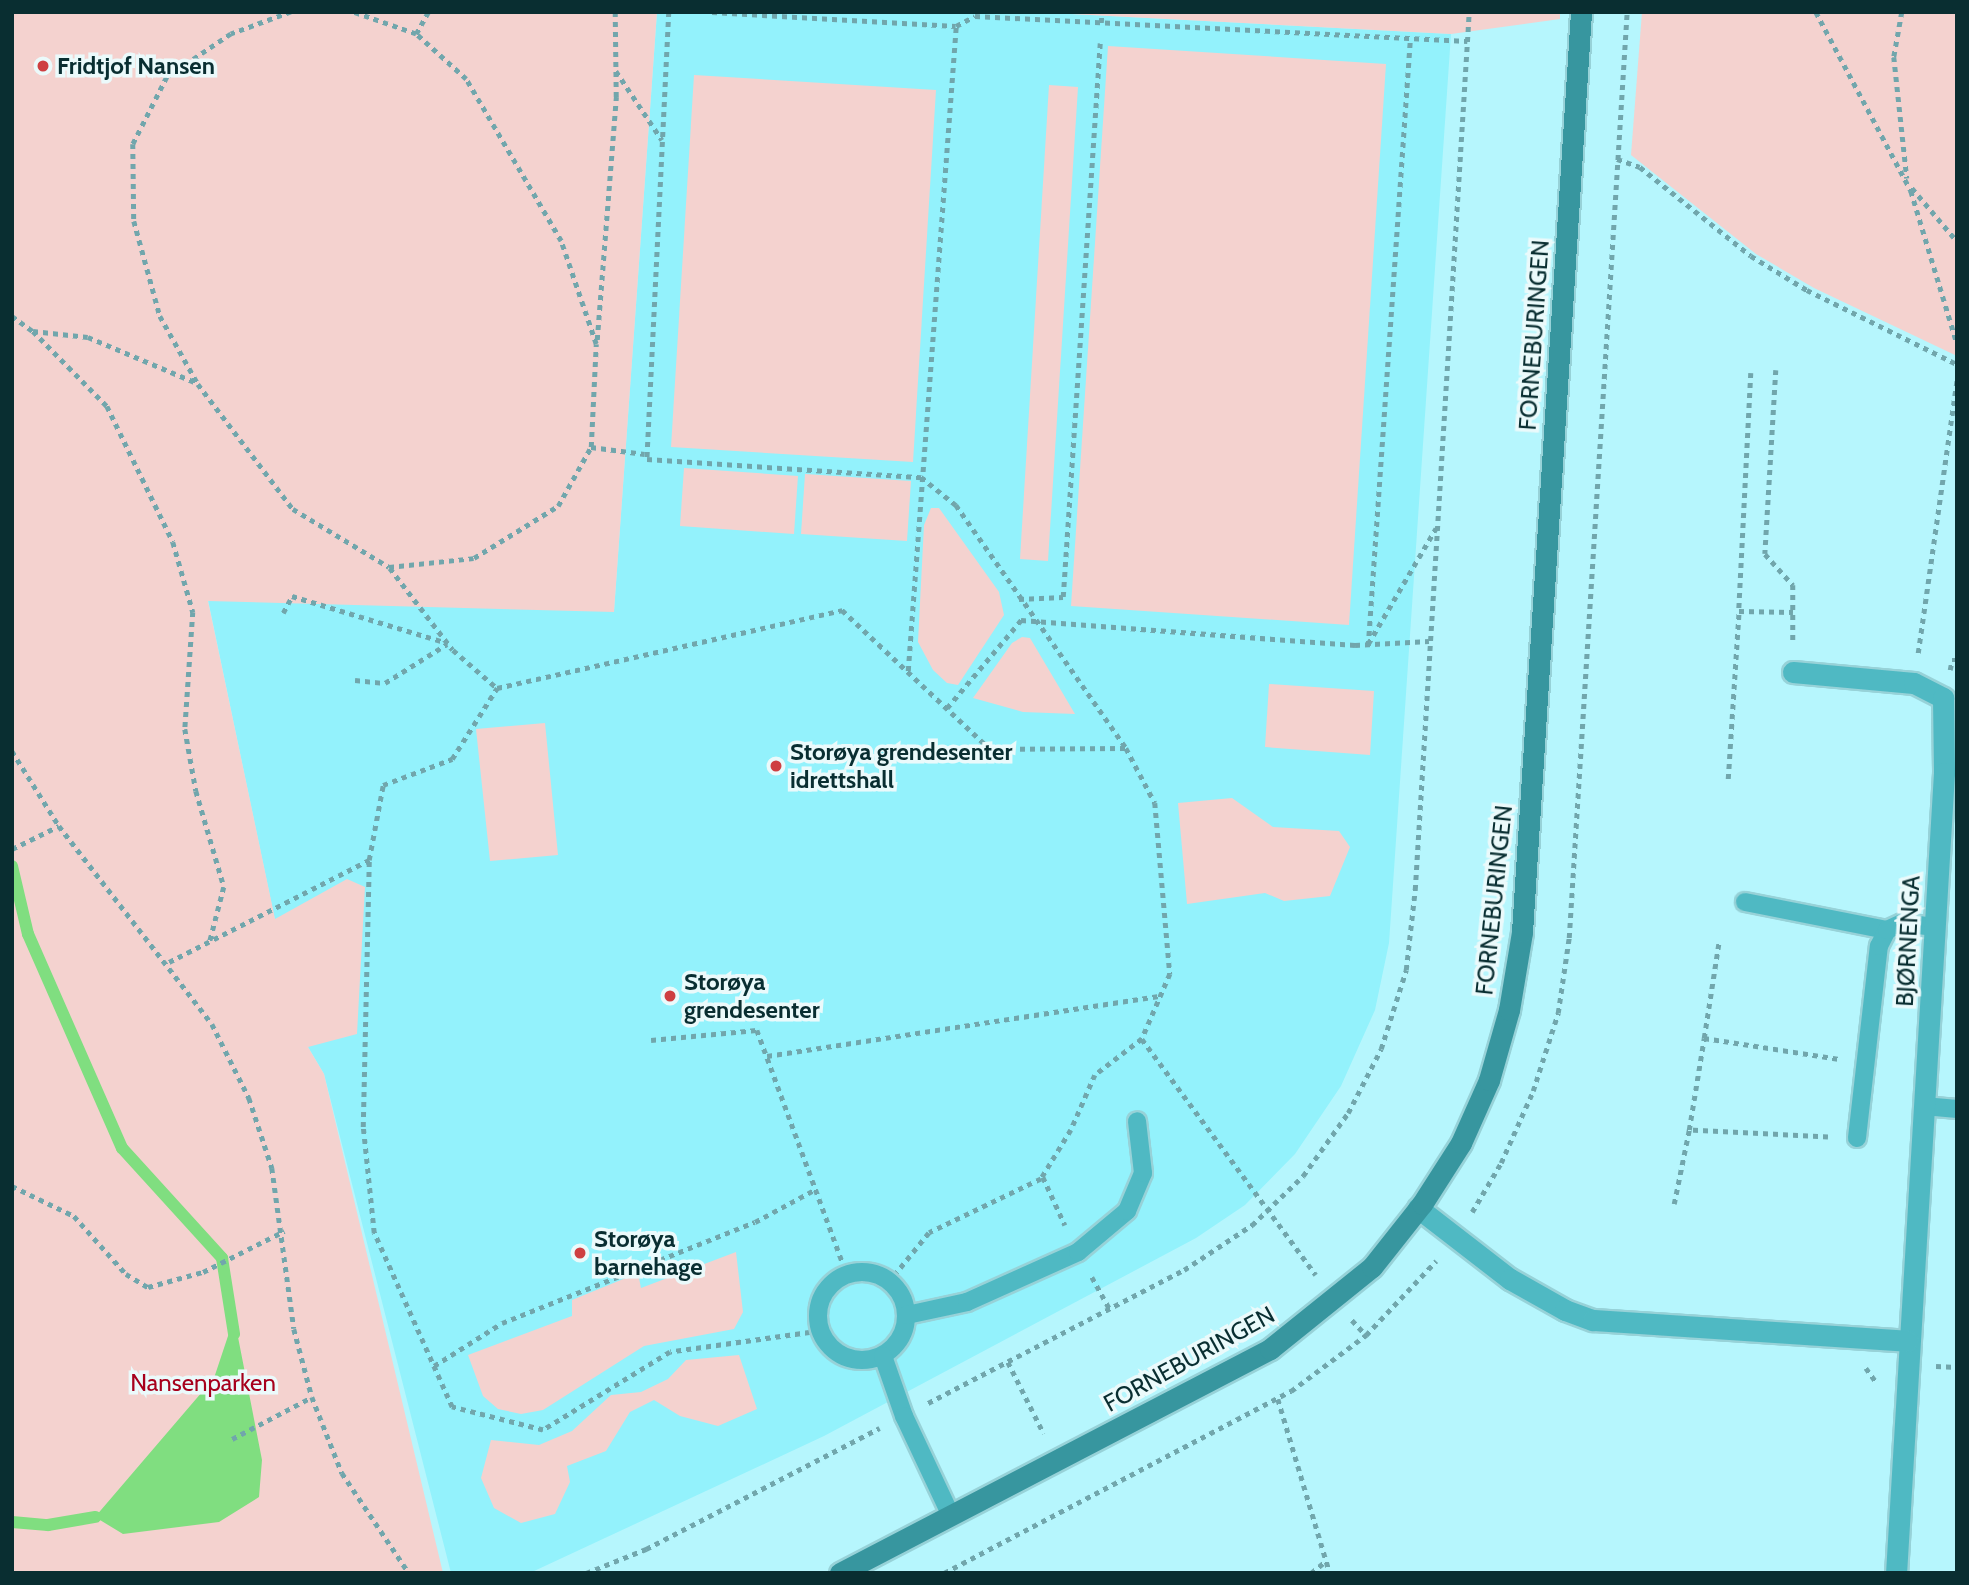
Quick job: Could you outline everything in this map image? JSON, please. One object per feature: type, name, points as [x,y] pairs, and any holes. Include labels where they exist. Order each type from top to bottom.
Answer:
[{"type":"street","name":"FORNEBURINGEN","points":[[840,1573],[1270,1349],[1372,1266],[1418,1208],[1461,1143],[1489,1080],[1509,1010],[1522,932],[1581,12]]},
{"type":"street","name":"BJØRNENGA","points":[[1793,672],[1914,683],[1943,698],[1935,927],[1907,1341],[1896,1573]]},
{"type":"street","points":[[1418,1208],[1454,1239],[1540,1297],[1593,1320],[1907,1341]]},
{"type":"lane","points":[[1745,902],[1887,930],[1902,923],[1935,927]]},
{"type":"lane","points":[[1857,1138],[1879,946],[1887,930]]},
{"type":"lane","points":[[1924,1105],[1957,1109]]},
{"type":"lane","points":[[907,1315],[967,1302],[1078,1252],[1127,1211],[1143,1172],[1138,1121]]},
{"type":"lane","points":[[873,1273],[890,1282],[902,1296],[907,1315],[901,1339],[883,1356],[865,1361],[846,1358],[830,1348],[820,1331],[818,1312],[824,1294],[847,1275],[873,1273]]},
{"type":"lane","points":[[883,1356],[904,1416],[951,1516]]},
{"type":"path","points":[[291,12],[231,34],[167,77],[133,144],[134,221],[160,316],[198,384],[293,509],[389,567],[448,643],[498,688]]},
{"type":"path","points":[[353,12],[416,34],[466,79],[561,241],[596,344]]},
{"type":"path","points":[[416,34],[428,12]]},
{"type":"path","points":[[389,567],[474,558],[558,506],[591,447],[616,70],[615,12]]},
{"type":"path","points":[[669,12],[645,454],[648,459],[921,477],[957,505],[1034,621],[1126,748],[1155,803],[1170,974],[1142,1039],[1095,1075],[1071,1130],[1041,1179],[929,1233],[890,1282]]},
{"type":"path","points":[[712,12],[956,26],[975,16],[1410,41],[1467,41]]},
{"type":"path","points":[[1101,23],[1102,12]]},
{"type":"path","points":[[586,1573],[646,1549],[1184,1270],[1269,1210],[1303,1176],[1348,1113],[1381,1049],[1405,970],[1415,890],[1469,12]]},
{"type":"path","points":[[944,1573],[1278,1399],[1366,1335],[1404,1300],[1454,1239],[1502,1163],[1533,1091],[1558,1013],[1570,924],[1627,12]]},
{"type":"path","points":[[1816,12],[1907,183],[1957,343]]},
{"type":"path","points":[[1902,12],[1894,57],[1907,183],[1957,241]]},
{"type":"path","points":[[908,672],[956,26]]},
{"type":"path","points":[[1367,646],[1410,41]]},
{"type":"path","points":[[1019,599],[1063,597],[1100,43]]},
{"type":"path","points":[[616,70],[662,140]]},
{"type":"path","points":[[1617,159],[1640,167],[1751,257],[1796,284],[1957,364]]},
{"type":"path","points":[[12,316],[33,331],[107,406],[173,542],[193,612],[185,729],[196,791],[224,887],[210,941]]},
{"type":"path","points":[[33,331],[88,337],[198,384]]},
{"type":"path","points":[[1776,370],[1765,554],[1793,585],[1793,672]]},
{"type":"path","points":[[1728,779],[1751,373]]},
{"type":"path","points":[[1914,683],[1957,380]]},
{"type":"path","points":[[591,447],[645,454]]},
{"type":"path","points":[[1367,646],[1437,527]]},
{"type":"path","points":[[283,613],[292,596],[448,643]]},
{"type":"path","points":[[820,1331],[670,1352],[543,1430],[452,1407],[373,1233],[363,1127],[369,860],[383,785],[452,759],[498,688],[842,610],[990,749],[1126,748]]},
{"type":"path","points":[[1739,611],[1793,612]]},
{"type":"path","points":[[947,708],[1021,620],[1367,646],[1429,642]]},
{"type":"path","points":[[355,680],[385,683],[448,643]]},
{"type":"path","points":[[12,751],[59,825],[169,962],[212,1024],[249,1098],[272,1168],[284,1231],[294,1329],[312,1397],[342,1473],[409,1573]]},
{"type":"path","points":[[12,849],[59,825]]},
{"type":"path","points":[[169,962],[369,860]]},
{"type":"path","points":[[1674,1204],[1689,1130],[1718,941]]},
{"type":"path","points":[[767,1056],[1161,996]]},
{"type":"path","points":[[651,1040],[757,1030],[847,1275]]},
{"type":"path","points":[[1704,1038],[1866,1063]]},
{"type":"path","points":[[1142,1039],[1269,1210]]},
{"type":"path","points":[[1689,1130],[1857,1138]]},
{"type":"path","points":[[12,1186],[74,1216],[125,1274],[148,1287],[203,1272],[284,1231]]},
{"type":"path","points":[[434,1366],[502,1323],[755,1222],[816,1189]]},
{"type":"path","points":[[1008,1362],[1049,1444]]},
{"type":"path","points":[[1857,1363],[1864,1366],[1880,1389]]},
{"type":"path","points":[[232,1439],[312,1397]]},
{"type":"path","points":[[1278,1399],[1330,1573]]},
{"type":"path","points":[[1311,1573],[1326,1560]]},
{"type":"shaded area","points":[[657,12],[1033,12],[1451,34],[1389,943],[1375,1010],[1341,1086],[1295,1154],[1245,1205],[1196,1238],[824,1436],[532,1572],[451,1573],[324,1074],[308,1047],[275,920],[208,600],[614,611]]},
{"type":"shaded area","points":[[230,1330],[238,1337],[262,1460],[259,1497],[219,1522],[123,1534],[95,1517],[214,1378]]},
{"type":"green space","name":"Nansenparken","points":[[12,12],[657,12],[614,612],[208,601],[275,919],[347,879],[365,887],[357,1034],[308,1047],[324,1074],[443,1573],[12,1573]]},
{"type":"green space","points":[[1033,12],[1560,12],[1560,19],[1451,34]]},
{"type":"green space","points":[[1642,12],[1957,12],[1957,356],[1814,288],[1756,254],[1631,155]]},
{"type":"green space","points":[[1108,46],[1386,64],[1349,625],[1071,606]]},
{"type":"green space","points":[[694,75],[936,90],[913,462],[671,447]]},
{"type":"green space","points":[[1049,85],[1078,87],[1048,561],[1020,559]]},
{"type":"green space","points":[[684,468],[798,476],[794,534],[680,526]]},
{"type":"green space","points":[[805,474],[911,481],[907,541],[801,534]]},
{"type":"green space","points":[[931,508],[939,508],[999,592],[1004,615],[958,685],[947,683],[933,670],[918,642],[924,525]]},
{"type":"green space","points":[[1022,637],[1030,638],[1075,714],[1023,712],[973,698],[1012,643]]},
{"type":"green space","points":[[1269,684],[1374,691],[1370,755],[1265,747]]},
{"type":"green space","points":[[545,723],[558,855],[490,861],[476,729]]},
{"type":"green space","points":[[1232,798],[1273,827],[1339,831],[1350,847],[1330,896],[1284,901],[1265,893],[1187,904],[1178,803]]},
{"type":"green space","points":[[736,1252],[743,1312],[734,1329],[644,1346],[543,1410],[521,1414],[498,1409],[483,1396],[468,1355],[572,1316],[572,1300],[638,1273],[641,1288]]},
{"type":"green space","points":[[739,1355],[757,1409],[718,1426],[680,1416],[654,1400],[630,1412],[606,1451],[567,1466],[570,1482],[555,1514],[521,1523],[494,1508],[481,1478],[491,1440],[539,1445],[572,1431],[611,1395],[641,1392],[668,1379],[686,1360]]},
{"type":"waterway","points":[[12,866],[28,934],[122,1148],[222,1258],[234,1334]]},
{"type":"waterway","points":[[12,1522],[48,1525],[95,1517]]},
{"type":"place","name":"Fridtjof Nansen","points":[[43,66]]},
{"type":"place","name":"Storøya grendesenter idrettshall","points":[[776,766]]},
{"type":"place","name":"Storøya grendesenter","points":[[670,996]]},
{"type":"place","name":"Storøya barnehage","points":[[580,1253]]}]
